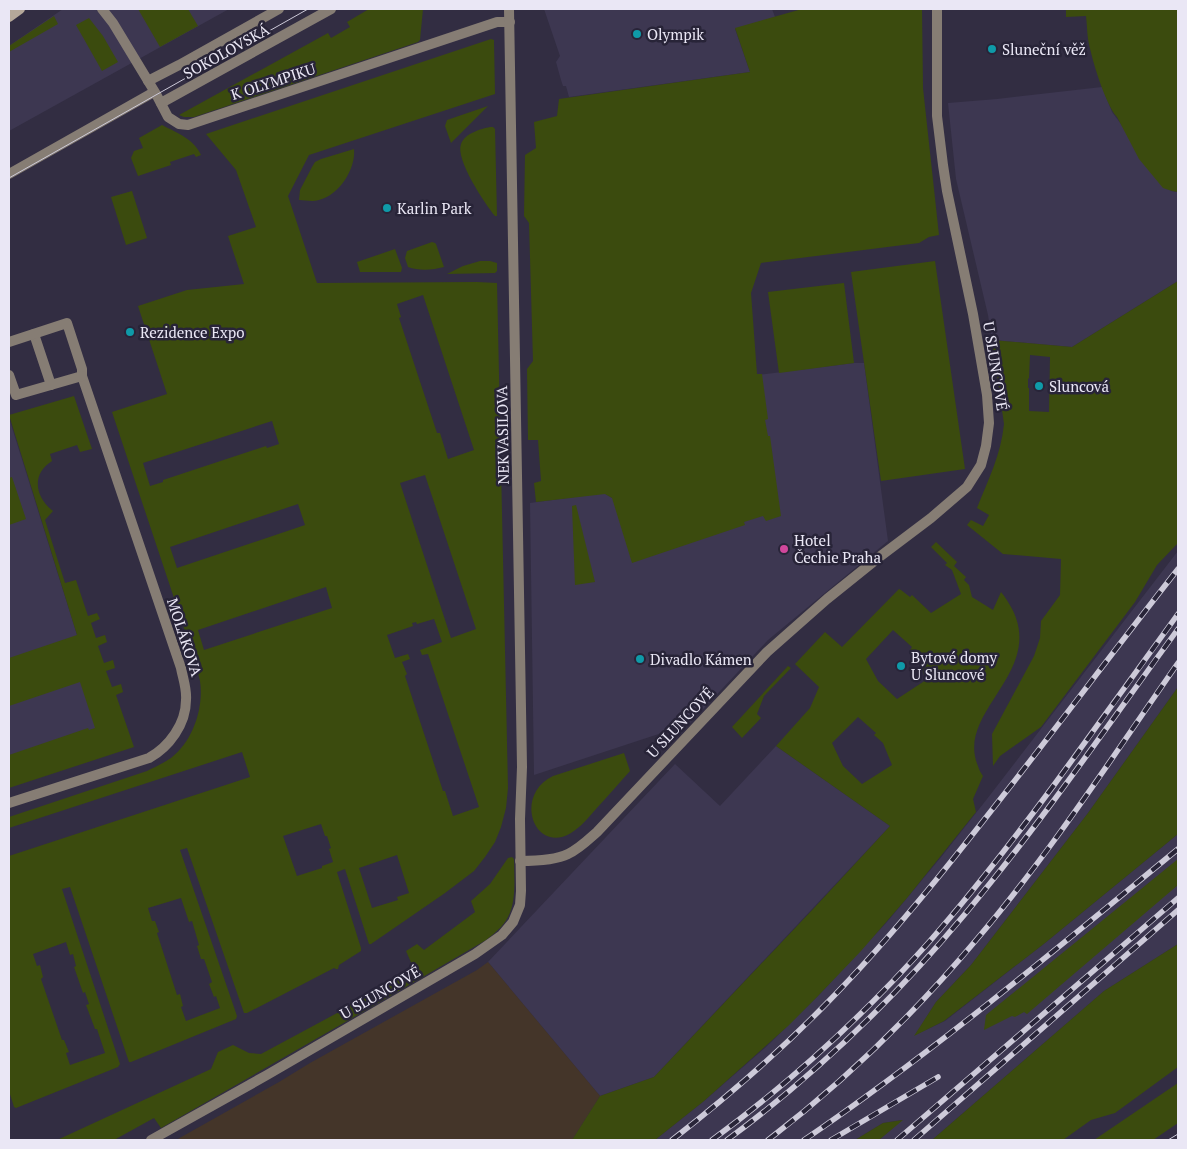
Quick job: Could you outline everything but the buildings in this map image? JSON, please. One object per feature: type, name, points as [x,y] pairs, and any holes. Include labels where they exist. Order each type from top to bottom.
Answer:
[{"type":"main road","points":[[9,17],[20,9]]},
{"type":"street","name":"K OLYMPIKU","points":[[102,9],[113,23],[168,117],[179,124],[188,124],[497,22],[510,22]]},
{"type":"street","name":"SOKOLOVSKÁ","points":[[148,81],[279,9]]},
{"type":"street","name":"SOKOLOVSKÁ","points":[[161,103],[331,9]]},
{"type":"street","name":"NEKVASILOVA","points":[[509,9],[522,767],[520,861]]},
{"type":"street","name":"U SLUNCOVÉ","points":[[151,1140],[475,954],[502,935],[513,922],[520,905],[520,861],[534,861],[567,855],[583,845],[766,652],[878,558],[968,487],[981,465],[989,423],[987,395],[973,314],[943,165],[937,107],[937,9]]},
{"type":"street","points":[[9,174],[154,92]]},
{"type":"street","name":"MOLÁKOVA","points":[[9,342],[67,323],[82,369],[82,376],[180,668],[185,685],[186,701],[183,717],[176,732],[167,744],[149,758],[9,803]]},
{"type":"street","points":[[34,334],[51,385]]},
{"type":"street","points":[[9,375],[16,395],[82,376]]},
{"type":"shaded area","points":[[63,9],[229,9],[9,131],[9,46]]},
{"type":"shaded area","points":[[544,9],[772,9],[775,17],[735,29],[750,72],[569,97],[566,86],[563,86],[561,80],[556,62],[560,56]]},
{"type":"shaded area","points":[[1102,87],[1112,112],[1171,191],[1178,192],[1178,281],[1072,347],[992,340],[988,315],[956,179],[948,103]]},
{"type":"shaded area","points":[[864,363],[888,541],[768,640],[689,724],[534,775],[530,503],[604,493],[612,498],[757,375]]},
{"type":"shaded area","points":[[9,418],[109,737],[9,770]]},
{"type":"shaded area","points":[[1178,551],[1178,687],[1088,813],[971,965],[936,1002],[915,1035],[945,1021],[1045,943],[1178,834],[1178,944],[1104,991],[932,1140],[879,1140],[902,1120],[883,1123],[855,1140],[655,1140],[704,1101],[765,1048],[817,997],[887,922],[987,799]]},
{"type":"shaded area","points":[[776,746],[890,826],[654,1077],[600,1096],[488,962],[675,764],[720,806]]},
{"type":"shaded area","points":[[488,962],[600,1096],[572,1140],[176,1140],[477,970]]},
{"type":"green space","points":[[138,9],[188,9],[198,26],[160,47]]},
{"type":"green space","points":[[369,9],[423,9],[420,40],[194,117],[179,115],[328,33],[331,38],[350,27],[347,22]]},
{"type":"green space","points":[[802,9],[922,9],[923,88],[939,235],[929,237],[919,243],[761,263],[751,293],[757,374],[762,374],[768,419],[765,420],[768,436],[770,436],[781,516],[766,521],[763,516],[744,522],[745,525],[632,563],[612,498],[605,494],[536,502],[534,483],[541,481],[538,440],[528,440],[527,369],[533,361],[529,223],[524,216],[525,155],[536,148],[534,122],[557,116],[559,99],[750,72],[735,28]]},
{"type":"green space","points":[[1066,9],[1178,9],[1178,192],[1163,188],[1139,159],[1103,91],[1090,47],[1086,16],[1066,17]]},
{"type":"green space","points":[[54,16],[58,24],[9,52],[9,46]]},
{"type":"green space","points":[[89,18],[103,36],[118,62],[102,71],[76,25]]},
{"type":"green space","points":[[491,39],[494,40],[495,94],[309,155],[288,196],[317,283],[497,283],[508,788],[506,808],[495,842],[474,871],[371,944],[369,944],[345,869],[337,872],[361,951],[339,965],[338,969],[334,968],[247,1013],[244,1013],[187,848],[180,850],[237,1016],[236,1019],[131,1062],[129,1062],[70,887],[62,889],[120,1064],[118,1067],[16,1108],[9,1091],[9,856],[250,777],[242,752],[9,828],[9,817],[147,771],[165,762],[179,751],[185,743],[191,733],[198,713],[201,691],[193,655],[112,412],[167,394],[138,306],[187,290],[244,284],[228,236],[256,227],[236,170],[206,134]],"holes":[[[423,295],[474,450],[448,459],[440,433],[437,433],[399,318],[401,317],[397,304]],[[272,421],[279,444],[267,448],[266,446],[150,486],[143,463]],[[425,475],[476,629],[451,638],[400,483]],[[298,504],[305,525],[177,568],[170,547]],[[326,587],[332,608],[204,650],[198,630]],[[434,619],[442,642],[420,650],[422,655],[428,654],[479,807],[453,816],[405,676],[407,674],[402,662],[410,659],[408,654],[395,658],[387,635],[413,626],[412,623],[416,622],[417,624]],[[321,824],[331,848],[329,849],[333,862],[322,866],[322,868],[297,876],[283,836]],[[397,855],[409,893],[397,897],[398,900],[372,908],[359,868]],[[181,898],[189,922],[192,921],[201,959],[204,959],[212,982],[209,984],[220,1008],[186,1021],[181,1007],[183,1006],[180,994],[177,995],[157,933],[159,932],[155,921],[152,921],[148,908]],[[66,942],[70,955],[73,954],[76,966],[74,967],[89,1004],[86,1005],[105,1053],[70,1065],[66,1053],[69,1052],[64,1040],[62,1040],[41,979],[43,977],[40,965],[37,966],[33,954]]]},
{"type":"green space","points":[[488,106],[451,143],[445,126],[447,120]]},
{"type":"green space","points":[[162,125],[190,141],[201,155],[196,157],[194,154],[170,162],[171,165],[138,176],[131,158],[134,151],[143,148],[139,138]]},
{"type":"green space","points":[[490,127],[495,129],[497,216],[490,210],[478,192],[466,170],[460,151],[461,144],[466,137],[474,132]]},
{"type":"green space","points":[[354,149],[354,157],[349,173],[333,193],[316,201],[299,200],[300,190],[315,162]]},
{"type":"green space","points":[[132,191],[147,238],[126,245],[111,197]]},
{"type":"green space","points":[[432,242],[436,244],[444,267],[426,270],[408,267],[405,258],[407,251]]},
{"type":"green space","points":[[395,249],[402,268],[401,272],[360,272],[357,262]]},
{"type":"green space","points":[[480,261],[497,263],[497,271],[495,273],[447,274],[463,266]]},
{"type":"green space","points":[[935,261],[965,469],[881,481],[851,272]]},
{"type":"green space","points":[[1178,281],[1178,543],[1157,565],[1135,602],[1041,727],[1000,756],[993,766],[992,734],[1034,656],[1040,638],[1041,621],[1060,595],[1061,559],[1003,554],[967,525],[971,520],[983,526],[989,515],[977,508],[997,457],[1004,424],[992,340],[1072,347]],"holes":[[[1030,355],[1050,357],[1049,412],[1029,411],[1028,379]]]},
{"type":"green space","points":[[844,283],[854,363],[779,373],[768,292]]},
{"type":"green space","points":[[74,396],[92,449],[80,452],[77,445],[50,454],[52,461],[45,466],[38,479],[39,492],[42,499],[53,511],[45,520],[65,583],[76,580],[88,616],[97,613],[100,619],[91,623],[96,638],[105,635],[107,642],[98,646],[104,663],[113,660],[115,668],[106,671],[112,687],[121,684],[123,692],[116,695],[134,747],[9,788],[9,755],[88,728],[89,730],[95,728],[80,682],[9,706],[9,658],[77,635],[9,415]]},
{"type":"green space","points":[[12,477],[26,519],[9,525],[9,478]]},
{"type":"green space","points":[[576,505],[595,582],[575,585],[572,506]]},
{"type":"green space","points":[[936,542],[957,562],[954,566],[966,577],[964,580],[969,585],[972,597],[993,610],[1001,592],[1016,619],[1019,643],[1013,664],[1003,685],[979,724],[974,745],[979,770],[983,776],[973,799],[976,812],[907,898],[861,951],[788,1026],[704,1101],[655,1140],[572,1140],[600,1096],[654,1077],[890,826],[776,746],[810,708],[819,687],[795,664],[825,632],[842,647],[899,589],[910,597],[912,595],[931,613],[961,594],[952,570],[945,565],[947,563],[931,547]],"holes":[[[893,630],[912,647],[910,650],[917,657],[926,680],[897,699],[878,681],[866,659]],[[858,717],[876,733],[874,735],[883,743],[892,765],[862,784],[843,766],[832,743]]]},
{"type":"green space","points":[[788,666],[791,668],[764,696],[757,714],[761,718],[742,738],[732,727]]},
{"type":"green space","points":[[1178,687],[1178,834],[1045,943],[944,1021],[914,1036],[936,1002],[971,965],[1088,813]]},
{"type":"green space","points":[[624,753],[630,771],[581,825],[571,833],[558,838],[547,836],[538,830],[533,820],[531,808],[534,796],[541,785],[553,776]]},
{"type":"green space","points":[[512,857],[514,859],[513,904],[501,927],[486,940],[161,1128],[154,1118],[114,1140],[57,1140],[211,1069],[218,1052],[233,1045],[249,1053],[261,1054],[339,1012],[413,967],[406,951],[417,944],[424,950],[475,912],[471,901],[490,884],[508,858]]},
{"type":"green space","points":[[1178,859],[1178,885],[1027,1014],[1024,1012],[1015,1017],[1012,1016],[984,1030],[986,1015]]},
{"type":"green space","points":[[1178,944],[1178,1067],[1115,1113],[1091,1120],[1063,1140],[932,1140],[1104,991]]},
{"type":"green space","points":[[1178,1083],[1178,1123],[1153,1140],[1094,1140]]},
{"type":"green space","points":[[903,1120],[879,1140],[855,1140],[883,1123]]},
{"type":"tram line","points":[[9,178],[308,9]]},
{"type":"tram line","points":[[1168,1140],[1178,1134]]},
{"type":"railway","points":[[672,1140],[770,1058],[825,1005],[877,949],[976,831],[1178,569]]},
{"type":"railway","points":[[712,1140],[770,1095],[826,1047],[879,996],[929,942],[1024,825],[1178,614]]},
{"type":"railway","points":[[727,1140],[823,1062],[911,976],[965,914],[1020,845],[1178,629]]},
{"type":"railway","points":[[768,1140],[852,1070],[904,1020],[977,939],[1056,838],[1178,663]]},
{"type":"railway","points":[[804,1140],[948,1035],[1041,962],[1178,849]]},
{"type":"railway","points":[[897,1140],[1178,898]]},
{"type":"railway","points":[[914,1140],[1178,910]]},
{"type":"railway","points":[[831,1140],[938,1077]]},
{"type":"place","name":"Olympik","points":[[637,34]]},
{"type":"place","name":"Sluneční věž","points":[[992,49]]},
{"type":"place","name":"Karlin Park","points":[[387,208]]},
{"type":"place","name":"Rezidence Expo","points":[[130,332]]},
{"type":"place","name":"Sluncová","points":[[1039,386]]},
{"type":"place","name":"Hotel Čechie Praha","points":[[784,549]]},
{"type":"place","name":"Divadlo Kámen","points":[[640,659]]},
{"type":"place","name":"Bytové domy U Sluncové","points":[[901,666]]}]
